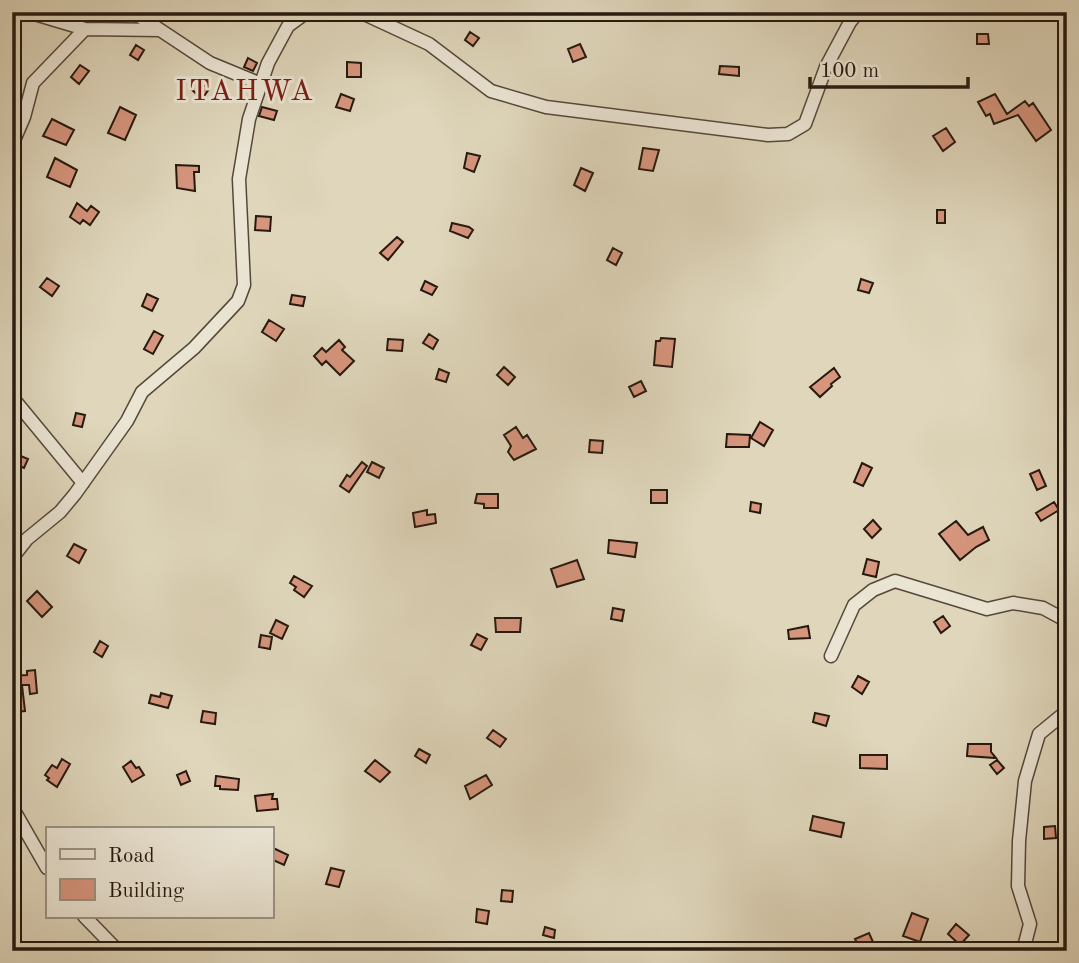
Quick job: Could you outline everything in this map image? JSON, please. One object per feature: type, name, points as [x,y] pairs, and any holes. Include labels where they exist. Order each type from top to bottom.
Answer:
[{"type":"street","points":[[28,12],[85,29],[160,30]]},
{"type":"street","points":[[133,12],[209,63],[261,84]]},
{"type":"street","points":[[12,558],[27,539],[60,512],[83,483],[127,421],[142,392],[194,348],[238,300],[244,285],[239,179],[249,119],[268,63],[288,26],[307,12]]},
{"type":"street","points":[[360,12],[429,44],[491,90],[502,94],[546,107],[768,135],[788,134],[805,124],[826,67],[858,12]]},
{"type":"street","points":[[12,145],[24,117],[33,83],[85,29]]},
{"type":"street","points":[[12,397],[83,483]]},
{"type":"street","points":[[831,656],[854,605],[873,590],[895,581],[987,609],[1013,603],[1043,608],[1067,621]]},
{"type":"street","points":[[1023,951],[1030,924],[1018,886],[1025,781],[1039,734],[1067,711]]},
{"type":"street","points":[[12,807],[46,866]]},
{"type":"street","points":[[86,918],[118,951]]},
{"type":"building","points":[[470,32],[479,38],[473,46],[465,40]]},
{"type":"building","points":[[977,34],[988,34],[989,44],[977,44]]},
{"type":"building","points":[[580,44],[586,57],[573,62],[568,49]]},
{"type":"building","points":[[136,45],[144,50],[138,60],[130,55]]},
{"type":"building","points":[[248,58],[257,63],[253,71],[244,67]]},
{"type":"building","points":[[347,62],[361,63],[361,77],[347,77]]},
{"type":"building","points":[[80,65],[89,71],[79,84],[71,77]]},
{"type":"building","points":[[720,66],[739,67],[739,76],[719,74]]},
{"type":"building","points":[[196,79],[209,89],[202,99],[190,88]]},
{"type":"building","points":[[341,94],[354,99],[350,111],[336,107]]},
{"type":"building","points":[[995,94],[1007,114],[1025,101],[1029,106],[1033,103],[1051,130],[1036,141],[1018,115],[994,124],[990,114],[986,116],[978,102]]},
{"type":"building","points":[[120,107],[136,115],[125,140],[108,133]]},
{"type":"building","points":[[262,107],[277,111],[274,120],[259,116]]},
{"type":"building","points":[[52,119],[74,130],[66,145],[43,136]]},
{"type":"building","points":[[946,128],[955,142],[943,151],[933,136]]},
{"type":"building","points":[[643,148],[659,150],[653,171],[639,169]]},
{"type":"building","points":[[467,153],[480,156],[474,172],[464,168]]},
{"type":"building","points":[[55,158],[77,170],[70,187],[47,177]]},
{"type":"building","points":[[176,165],[199,166],[199,172],[194,172],[195,191],[177,188]]},
{"type":"building","points":[[581,168],[593,173],[585,191],[574,185]]},
{"type":"building","points":[[77,203],[87,211],[91,206],[99,212],[90,225],[83,220],[80,224],[70,217]]},
{"type":"building","points":[[937,210],[945,210],[945,223],[937,223]]},
{"type":"building","points":[[256,216],[271,217],[270,231],[255,230]]},
{"type":"building","points":[[452,223],[473,230],[468,238],[450,231]]},
{"type":"building","points":[[397,237],[403,242],[388,260],[380,253]]},
{"type":"building","points":[[613,248],[622,253],[616,265],[607,260]]},
{"type":"building","points":[[47,278],[59,286],[52,296],[40,287]]},
{"type":"building","points":[[861,279],[873,283],[869,293],[858,290]]},
{"type":"building","points":[[425,281],[437,287],[432,295],[421,290]]},
{"type":"building","points":[[147,294],[158,299],[152,311],[142,306]]},
{"type":"building","points":[[292,295],[305,297],[303,306],[290,304]]},
{"type":"building","points":[[269,320],[284,329],[276,341],[262,332]]},
{"type":"building","points":[[154,331],[163,336],[153,354],[144,349]]},
{"type":"building","points":[[429,334],[438,340],[433,349],[423,343]]},
{"type":"building","points":[[661,338],[675,339],[672,367],[654,365],[656,341]]},
{"type":"building","points":[[388,339],[403,340],[402,351],[387,350]]},
{"type":"building","points":[[339,340],[345,347],[342,350],[354,361],[340,375],[326,361],[322,365],[314,356],[322,348],[326,352]]},
{"type":"building","points":[[504,367],[515,377],[508,385],[497,375]]},
{"type":"building","points":[[834,368],[840,377],[820,397],[810,387]]},
{"type":"building","points":[[439,369],[449,373],[446,382],[436,379]]},
{"type":"building","points":[[641,381],[646,391],[634,397],[629,387]]},
{"type":"building","points":[[76,413],[85,415],[82,427],[73,425]]},
{"type":"building","points":[[760,422],[773,430],[764,446],[751,438]]},
{"type":"building","points":[[516,427],[523,438],[527,435],[536,449],[514,460],[508,452],[511,446],[504,435]]},
{"type":"building","points":[[727,434],[750,435],[749,447],[726,447]]},
{"type":"building","points":[[590,440],[603,441],[602,453],[589,452]]},
{"type":"building","points":[[16,454],[28,459],[24,468],[12,463]]},
{"type":"building","points":[[362,462],[367,466],[349,492],[340,486],[347,475],[350,477]]},
{"type":"building","points":[[372,462],[384,468],[379,478],[367,472]]},
{"type":"building","points":[[862,463],[872,468],[863,486],[854,482]]},
{"type":"building","points":[[1039,470],[1046,486],[1037,490],[1030,474]]},
{"type":"building","points":[[651,490],[667,490],[667,503],[651,503]]},
{"type":"building","points":[[477,494],[498,494],[498,508],[484,508],[484,504],[475,503]]},
{"type":"building","points":[[751,502],[761,504],[760,513],[750,511]]},
{"type":"building","points":[[1054,502],[1059,510],[1041,521],[1036,513]]},
{"type":"building","points":[[427,510],[427,515],[435,514],[436,523],[415,527],[413,513]]},
{"type":"building","points":[[873,520],[881,529],[872,538],[864,529]]},
{"type":"building","points":[[956,521],[968,535],[983,527],[989,540],[960,560],[939,534]]},
{"type":"building","points":[[609,540],[637,543],[635,557],[608,553]]},
{"type":"building","points":[[74,544],[86,550],[79,563],[67,556]]},
{"type":"building","points":[[867,559],[879,562],[876,577],[863,574]]},
{"type":"building","points":[[577,560],[584,579],[557,587],[551,569]]},
{"type":"building","points":[[294,576],[312,586],[304,597],[294,590],[296,587],[290,583]]},
{"type":"building","points":[[37,591],[52,607],[42,617],[27,601]]},
{"type":"building","points":[[613,608],[624,610],[622,621],[611,619]]},
{"type":"building","points":[[943,616],[950,626],[941,633],[934,622]]},
{"type":"building","points":[[495,618],[521,618],[520,632],[496,632]]},
{"type":"building","points":[[276,620],[288,626],[282,639],[270,633]]},
{"type":"building","points":[[808,626],[810,638],[789,639],[788,630]]},
{"type":"building","points":[[477,634],[487,639],[481,650],[471,645]]},
{"type":"building","points":[[261,635],[272,637],[270,649],[259,647]]},
{"type":"building","points":[[100,641],[108,646],[102,657],[94,652]]},
{"type":"building","points":[[35,670],[37,693],[30,694],[29,685],[22,685],[25,711],[16,712],[15,698],[12,698],[12,676],[27,675],[27,671]]},
{"type":"building","points":[[858,676],[869,682],[862,694],[852,687]]},
{"type":"building","points":[[161,693],[172,696],[168,708],[149,703],[151,695],[160,697]]},
{"type":"building","points":[[203,711],[216,713],[215,724],[201,722]]},
{"type":"building","points":[[815,713],[829,716],[826,726],[813,722]]},
{"type":"building","points":[[493,730],[506,739],[500,747],[487,738]]},
{"type":"building","points":[[968,744],[991,744],[991,752],[996,758],[967,756]]},
{"type":"building","points":[[419,749],[430,755],[426,763],[415,756]]},
{"type":"building","points":[[860,755],[887,755],[887,769],[860,768]]},
{"type":"building","points":[[62,759],[70,764],[57,787],[47,780],[49,778],[45,775],[52,765],[57,768]]},
{"type":"building","points":[[375,760],[390,772],[380,782],[365,771]]},
{"type":"building","points":[[997,760],[1004,768],[997,774],[990,765]]},
{"type":"building","points":[[131,761],[144,775],[132,782],[123,767]]},
{"type":"building","points":[[186,771],[190,781],[181,785],[177,775]]},
{"type":"building","points":[[486,775],[492,785],[470,799],[465,786]]},
{"type":"building","points":[[216,776],[239,779],[238,790],[215,786]]},
{"type":"building","points":[[273,794],[272,799],[277,799],[278,809],[257,811],[255,796]]},
{"type":"building","points":[[813,816],[844,823],[841,837],[810,830]]},
{"type":"building","points":[[1055,826],[1056,838],[1044,839],[1044,827]]},
{"type":"building","points":[[273,848],[288,855],[284,865],[273,860]]},
{"type":"building","points":[[331,868],[344,871],[339,887],[326,884]]},
{"type":"building","points":[[502,890],[513,891],[512,902],[501,901]]},
{"type":"building","points":[[477,909],[489,911],[487,924],[476,922]]},
{"type":"building","points":[[912,913],[928,919],[920,942],[903,936]]},
{"type":"building","points":[[956,924],[969,935],[960,945],[948,934]]},
{"type":"building","points":[[545,927],[555,930],[554,938],[543,935]]},
{"type":"building","points":[[869,933],[877,951],[844,951],[857,943],[855,939]]},
{"type":"district","name":"ITAHWA","points":[[245,90]]}]
